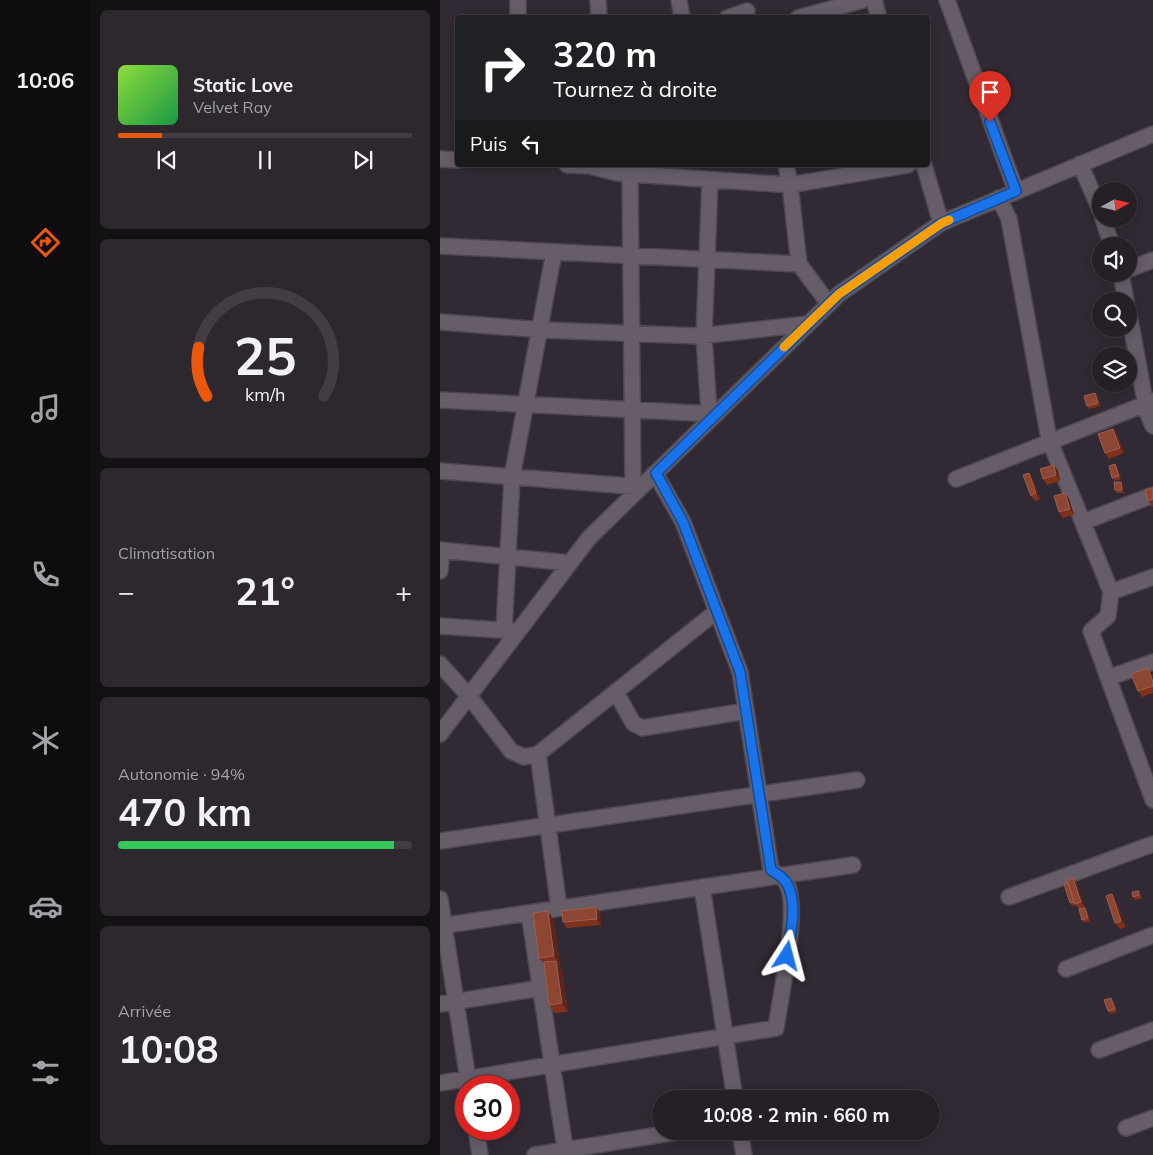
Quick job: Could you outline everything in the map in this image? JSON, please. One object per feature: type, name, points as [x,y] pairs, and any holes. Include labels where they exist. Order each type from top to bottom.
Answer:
[{"type":"street","points":[[518,0],[518,15]]},
{"type":"street","points":[[598,0],[599,15]]},
{"type":"street","points":[[679,0],[682,15]]},
{"type":"street","points":[[809,15],[864,0]]},
{"type":"street","points":[[874,0],[878,15]]},
{"type":"street","points":[[947,0],[1016,191]]},
{"type":"street","points":[[734,15],[747,9]]},
{"type":"street","points":[[440,734],[469,696],[511,631],[570,563],[589,538],[637,486],[656,473],[712,413],[839,294],[942,223],[1153,134]]},
{"type":"street","points":[[440,159],[455,160]]},
{"type":"street","points":[[1080,164],[1092,191]]},
{"type":"street","points":[[786,167],[799,264],[829,304]]},
{"type":"street","points":[[604,168],[617,174],[790,185],[896,167]]},
{"type":"street","points":[[925,167],[942,223]]},
{"type":"street","points":[[630,174],[632,409],[637,486]]},
{"type":"street","points":[[710,180],[704,336],[712,413]]},
{"type":"street","points":[[999,198],[1009,219],[1050,442],[1111,592],[1108,616],[1091,631],[1108,678],[1146,759],[1153,800]]},
{"type":"street","points":[[440,246],[799,264]]},
{"type":"street","points":[[511,631],[508,557],[512,477],[554,252]]},
{"type":"street","points":[[1137,266],[1153,260]]},
{"type":"street","points":[[440,322],[540,330],[704,336],[808,324]]},
{"type":"street","points":[[1134,337],[1153,426]]},
{"type":"street","points":[[440,400],[712,413]]},
{"type":"street","points":[[956,478],[1149,403]]},
{"type":"street","points":[[440,471],[637,486]]},
{"type":"street","points":[[501,1075],[552,1064],[776,1028],[792,920],[792,897],[786,882],[771,870],[740,672],[683,522],[656,473]]},
{"type":"street","points":[[1083,522],[1153,495]]},
{"type":"street","points":[[440,571],[441,550],[570,563]]},
{"type":"street","points":[[1111,592],[1153,577]]},
{"type":"street","points":[[440,664],[469,696],[511,752],[524,757],[538,754],[717,611]]},
{"type":"street","points":[[440,626],[511,631]]},
{"type":"street","points":[[1108,678],[1153,662]]},
{"type":"street","points":[[616,692],[633,723],[642,728],[746,711]]},
{"type":"street","points":[[538,754],[559,908]]},
{"type":"street","points":[[440,841],[857,780]]},
{"type":"street","points":[[1009,897],[1153,844]]},
{"type":"street","points":[[442,926],[853,865]]},
{"type":"street","points":[[702,887],[734,1090]]},
{"type":"street","points":[[440,899],[442,926],[467,1075]]},
{"type":"street","points":[[529,913],[565,1153]]},
{"type":"street","points":[[1066,969],[1153,936]]},
{"type":"street","points":[[440,1004],[541,988]]},
{"type":"street","points":[[1099,1050],[1153,1030]]},
{"type":"street","points":[[440,1083],[455,1082]]},
{"type":"street","points":[[1126,1128],[1153,1118]]},
{"type":"street","points":[[535,1155],[565,1153],[652,1137]]},
{"type":"street","points":[[478,1140],[480,1155]]},
{"type":"street","points":[[742,1140],[744,1155]]},
{"type":"building","points":[[1095,393],[1098,403],[1087,406],[1084,396]]},
{"type":"building","points":[[1113,429],[1120,448],[1105,453],[1098,434]]},
{"type":"building","points":[[1115,464],[1119,476],[1112,478],[1109,466]]},
{"type":"building","points":[[1054,465],[1056,475],[1043,479],[1040,469]]},
{"type":"building","points":[[1029,473],[1036,493],[1031,496],[1023,475]]},
{"type":"building","points":[[1114,482],[1121,482],[1122,490],[1115,490]]},
{"type":"building","points":[[1153,488],[1153,499],[1148,501],[1145,490]]},
{"type":"building","points":[[1065,493],[1070,509],[1059,512],[1054,496]]},
{"type":"building","points":[[1148,668],[1153,686],[1138,691],[1131,674]]},
{"type":"building","points":[[1073,878],[1081,902],[1075,904],[1067,880]]},
{"type":"building","points":[[1068,883],[1074,902],[1070,903],[1064,884]]},
{"type":"building","points":[[1139,891],[1139,895],[1133,897],[1132,892]]},
{"type":"building","points":[[1112,894],[1121,921],[1115,923],[1106,896]]},
{"type":"building","points":[[596,907],[597,919],[563,922],[562,911]]},
{"type":"building","points":[[1085,908],[1088,918],[1082,920],[1079,909]]},
{"type":"building","points":[[548,911],[554,956],[539,958],[533,913]]},
{"type":"building","points":[[556,961],[562,1003],[549,1005],[544,962]]},
{"type":"building","points":[[1111,998],[1115,1009],[1108,1011],[1104,1000]]},
{"type":"slow traffic","points":[[784,347],[839,294],[949,220]]},
{"type":"route","points":[[787,956],[792,920],[792,897],[786,882],[771,870],[740,672],[683,522],[656,473],[757,372],[839,294],[942,223],[1016,191],[990,122]]}]
